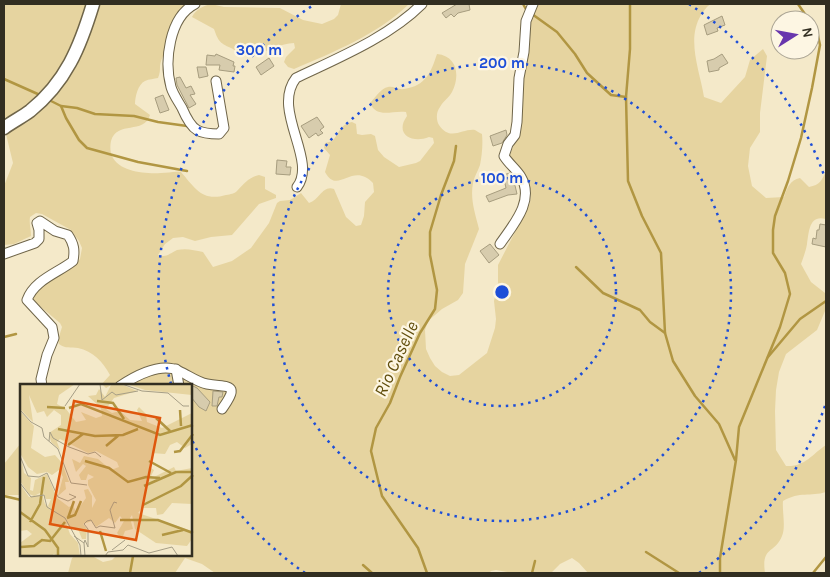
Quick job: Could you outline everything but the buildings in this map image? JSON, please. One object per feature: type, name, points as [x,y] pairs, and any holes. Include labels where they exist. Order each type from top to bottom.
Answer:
[{"type":"street","points":[[4,128],[30,112],[54,89],[72,61],[85,31],[93,4]]},
{"type":"street","points":[[195,4],[181,15],[173,29],[168,72],[172,89],[186,116],[196,130],[211,134],[219,134],[224,128],[216,82]]},
{"type":"street","points":[[297,187],[302,181],[303,165],[288,100],[290,86],[296,78],[381,36],[410,16],[422,4]]},
{"type":"street","points":[[500,244],[524,207],[527,197],[521,177],[504,156],[508,144],[515,135],[526,21],[533,4]]},
{"type":"street","points":[[4,254],[35,243],[39,239],[37,223],[40,221],[54,231],[68,235],[73,244],[74,260],[44,279],[30,291],[27,300],[52,327],[54,338],[47,355],[42,384]]},
{"type":"street","points":[[123,384],[138,374],[148,371],[176,369],[195,380],[207,384],[226,385],[230,389],[230,398],[222,409]]},
{"type":"street","points":[[176,369],[180,384]]},
{"type":"shaded area","points":[[4,4],[88,4],[67,54],[47,86],[21,110],[4,118]]},
{"type":"shaded area","points":[[99,4],[186,4],[172,21],[158,78],[145,81],[137,91],[135,104],[150,115],[147,121],[142,125],[119,131],[114,135],[110,148],[112,156],[120,166],[141,172],[181,172],[200,192],[211,197],[234,193],[255,176],[265,177],[265,189],[276,195],[276,198],[259,204],[232,235],[195,241],[183,237],[173,238],[165,244],[158,255],[166,256],[180,249],[200,251],[203,252],[213,267],[232,261],[251,248],[269,223],[277,203],[290,200],[301,193],[309,203],[327,189],[334,189],[346,217],[356,226],[361,225],[365,202],[374,192],[373,183],[365,177],[358,175],[335,181],[330,178],[325,172],[330,155],[324,148],[325,143],[332,141],[342,127],[352,122],[356,124],[357,134],[371,134],[375,136],[378,150],[384,157],[399,167],[420,161],[434,143],[433,138],[417,139],[407,136],[403,128],[407,116],[406,112],[385,113],[377,111],[370,103],[385,88],[404,89],[418,85],[430,72],[437,54],[449,59],[455,68],[455,86],[438,111],[438,123],[443,130],[452,134],[475,130],[482,134],[480,165],[474,178],[472,189],[473,206],[479,229],[465,264],[463,293],[458,300],[442,309],[428,321],[425,330],[426,349],[430,358],[435,366],[450,376],[459,375],[487,353],[495,328],[494,301],[498,283],[498,265],[530,203],[531,192],[527,178],[510,156],[520,131],[521,87],[531,19],[538,4],[712,4],[701,15],[697,25],[694,45],[704,97],[721,103],[745,77],[750,60],[763,49],[767,56],[760,113],[760,132],[750,148],[748,166],[752,186],[766,198],[784,197],[794,181],[800,178],[809,187],[813,186],[820,182],[826,171],[826,219],[816,219],[811,225],[801,264],[811,282],[825,293],[825,311],[817,330],[786,354],[779,372],[775,411],[776,450],[786,466],[798,465],[808,460],[826,445],[826,492],[795,496],[783,501],[784,524],[782,536],[765,558],[765,573],[588,573],[572,558],[560,564],[551,573],[513,573],[496,570],[489,573],[215,573],[202,564],[185,558],[175,573],[68,573],[74,557],[94,557],[103,562],[112,560],[115,557],[192,557],[192,384],[102,384],[110,375],[104,366],[97,358],[83,349],[61,346],[59,344],[58,340],[62,327],[60,323],[35,302],[32,294],[47,281],[71,269],[80,259],[82,248],[79,241],[71,230],[42,214],[36,213],[30,217],[31,236],[14,244],[4,245],[4,186],[13,163],[6,134],[28,122],[60,90],[77,66]]},
{"type":"shaded area","points":[[211,4],[224,7],[280,8],[303,20],[322,24],[334,19],[338,15],[341,4],[409,4],[397,15],[370,33],[340,49],[294,69],[288,67],[284,62],[286,57],[295,48],[294,43],[281,45],[262,53],[245,55],[221,43],[214,29],[192,17],[200,8]]},
{"type":"shaded area","points":[[20,444],[20,495],[4,495],[4,464]]},
{"type":"waterway","points":[[523,4],[527,11]]},
{"type":"waterway","points":[[630,4],[630,49],[626,97],[628,181],[642,216],[661,253],[665,333],[673,361],[695,396],[719,424],[735,460]]},
{"type":"waterway","points":[[798,4],[802,10]]},
{"type":"waterway","points":[[532,14],[557,32],[575,54],[587,73],[611,95],[626,97]]},
{"type":"waterway","points":[[720,573],[720,558],[736,460],[739,427],[780,327],[790,294],[785,273],[773,253],[773,230],[775,216],[801,138],[817,60]]},
{"type":"waterway","points":[[4,79],[40,95]]},
{"type":"waterway","points":[[49,100],[61,106],[79,140],[87,148],[138,162],[187,171]]},
{"type":"waterway","points":[[61,106],[77,108],[95,114],[134,116],[187,126]]},
{"type":"waterway","name":"Rio Caselle","points":[[427,573],[418,548],[382,496],[371,451],[376,428],[390,403],[420,333],[435,309],[437,290],[430,255],[430,232],[454,161],[456,146]]},
{"type":"waterway","points":[[576,267],[603,293],[640,310],[650,322],[665,333]]},
{"type":"waterway","points":[[768,357],[800,319],[826,301]]},
{"type":"waterway","points":[[4,337],[16,334]]},
{"type":"waterway","points":[[4,496],[20,500]]},
{"type":"waterway","points":[[646,552],[679,573]]},
{"type":"waterway","points":[[130,573],[133,557]]},
{"type":"waterway","points":[[813,573],[826,557]]},
{"type":"waterway","points":[[532,573],[535,561]]},
{"type":"waterway","name":"Rio Caselle","points":[[363,565],[372,573]]}]
